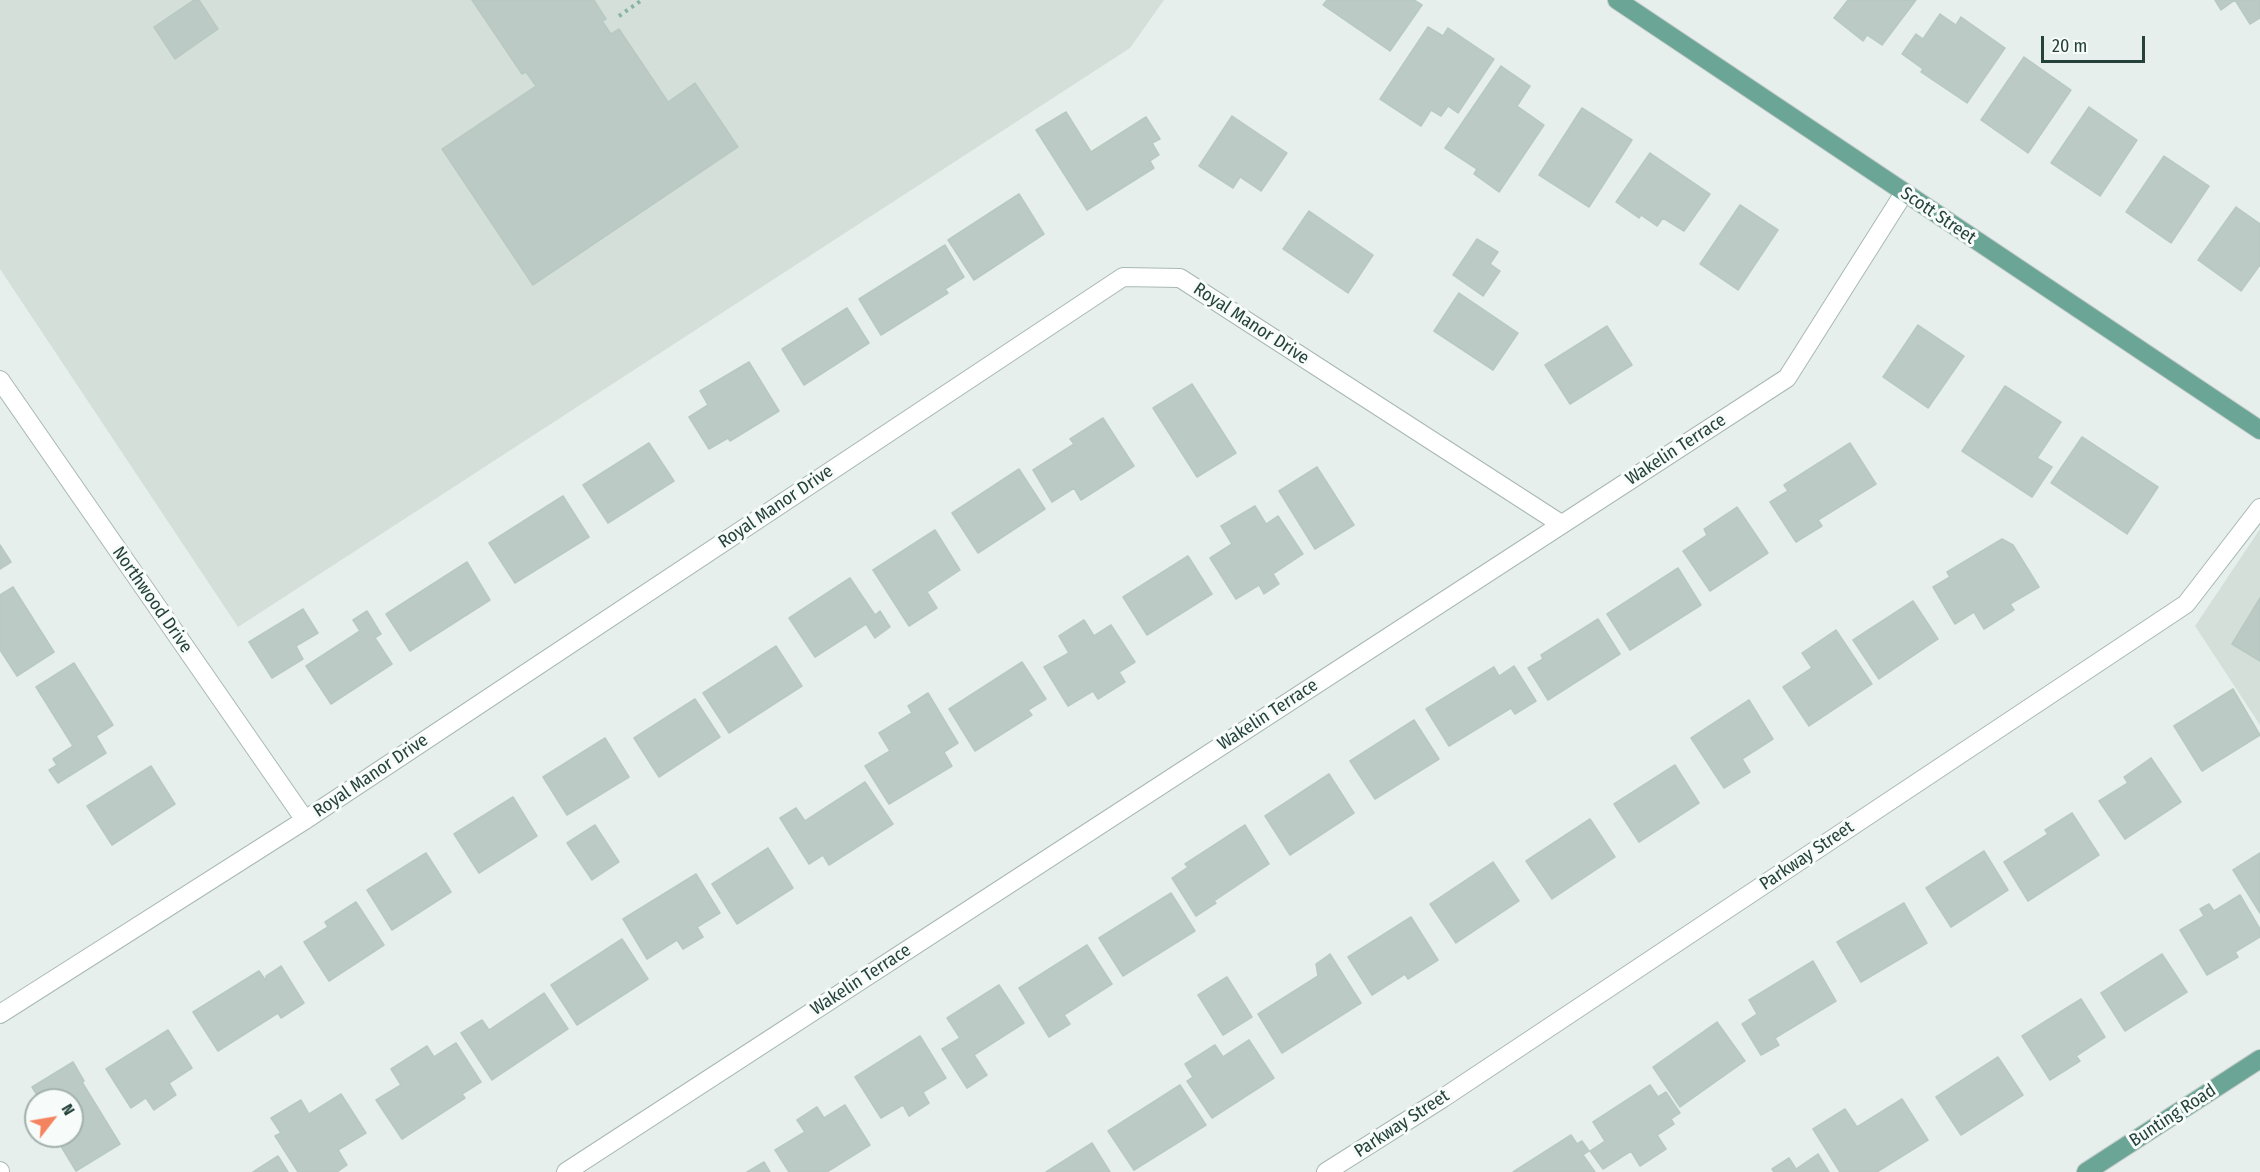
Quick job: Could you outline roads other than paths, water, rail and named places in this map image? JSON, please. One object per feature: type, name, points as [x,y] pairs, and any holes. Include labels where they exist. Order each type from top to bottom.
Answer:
[{"type":"main road","name":"Scott Street","points":[[1617,0],[2260,430]]},
{"type":"main road","name":"Bunting Road","points":[[2086,1172],[2260,1059]]},
{"type":"street","name":"Wakelin Terrace","points":[[566,1172],[1787,378],[1904,192]]},
{"type":"street","name":"Royal Manor Drive","points":[[0,1014],[305,820],[1123,277],[1180,278],[1561,525]]},
{"type":"street","name":"Northwood Drive","points":[[0,380],[305,820]]},
{"type":"street","name":"Parkway Street","points":[[1326,1172],[2186,604],[2260,508]]}]
